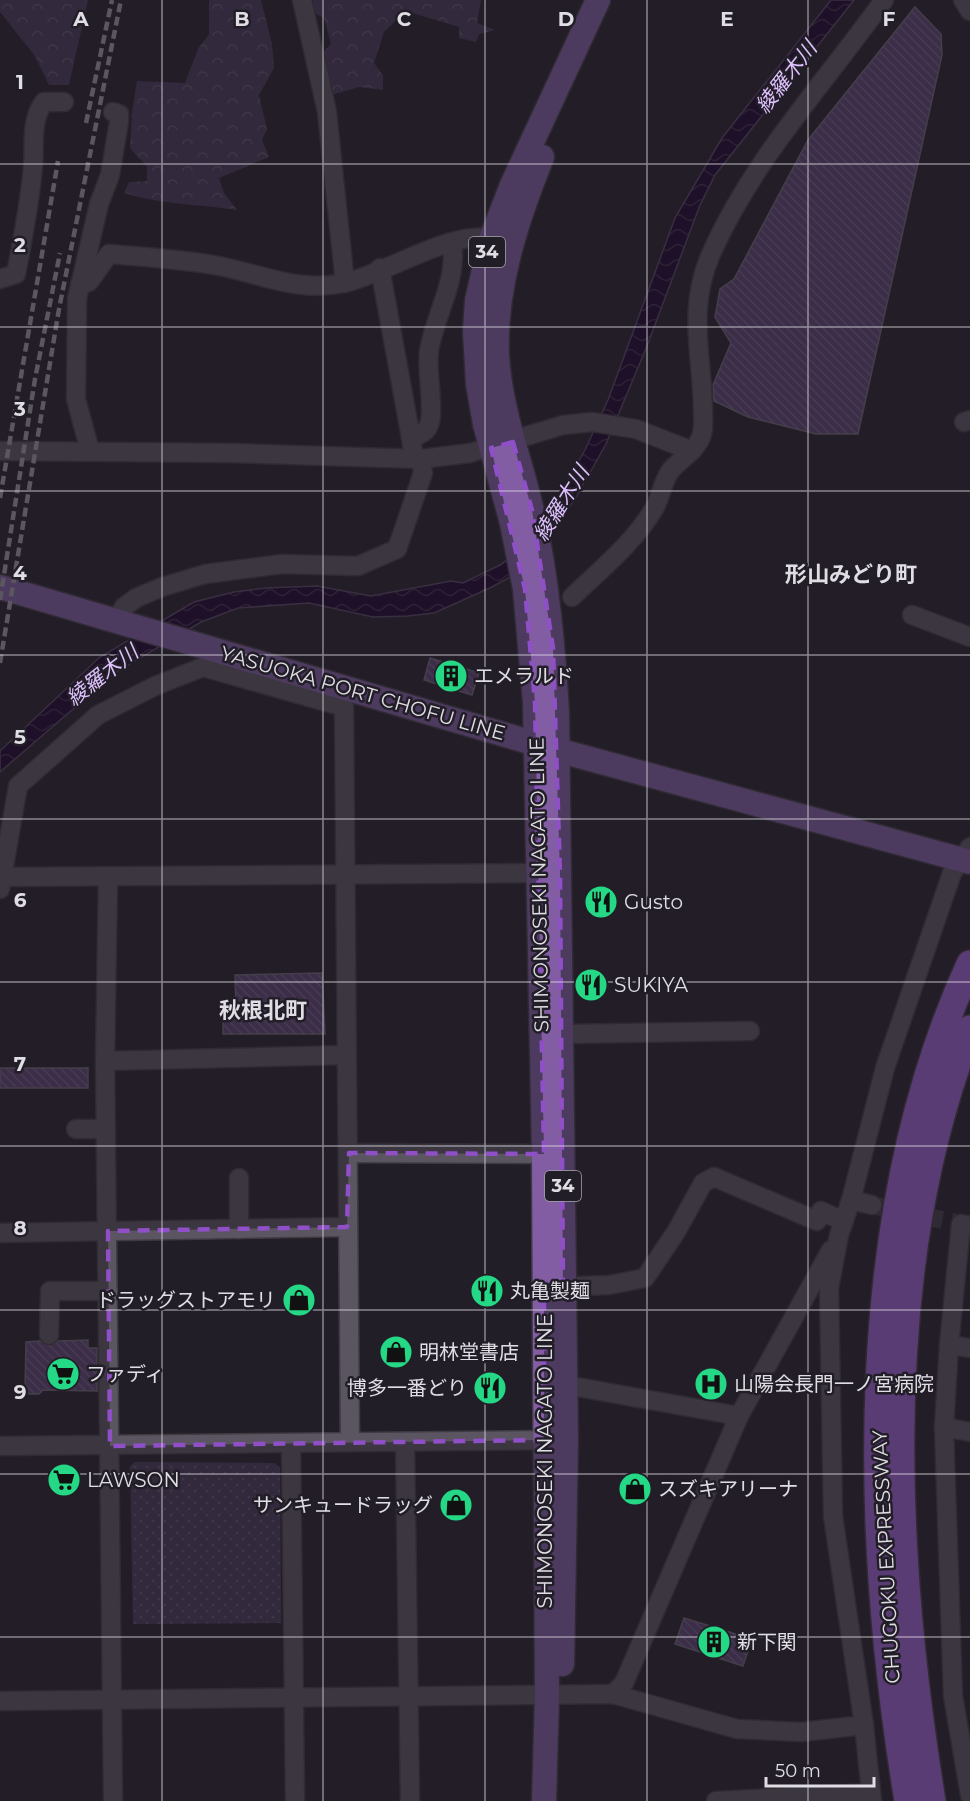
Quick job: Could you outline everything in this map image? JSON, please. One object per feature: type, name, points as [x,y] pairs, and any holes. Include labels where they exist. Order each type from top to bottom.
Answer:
[{"type":"highway","name":"CHUGOKU EXPRESSWAY","points":[[908,1801],[889,1652],[880,1522],[878,1439],[880,1357],[888,1270],[904,1169],[918,1108],[938,1043],[970,964]]},
{"type":"highway","name":"CHUGOKU EXPRESSWAY","points":[[932,1801],[912,1650],[903,1521],[903,1359],[911,1272],[926,1181],[943,1113],[970,1029]]},
{"type":"main road","name":"SHIMONOSEKI NAGATO LINE","points":[[544,1801],[554,1695],[555,1383],[550,873],[546,747],[553,648],[544,572],[532,510],[502,445],[478,384],[475,331],[477,301],[491,239],[512,185],[600,0]]},
{"type":"main road","name":"SHIMONOSEKI NAGATO LINE","points":[[546,747],[535,702],[525,589],[512,523],[502,445],[497,354],[502,286],[528,190],[573,80],[600,0]]},
{"type":"main road","name":"YASUOKA PORT CHOFU LINE","points":[[0,587],[119,624],[546,747],[968,856]]},
{"type":"main road","name":"SHIMONOSEKI NAGATO LINE","points":[[550,873],[562,1034],[553,1154]]},
{"type":"main road","name":"SHIMONOSEKI NAGATO LINE","points":[[554,1695],[563,1767],[560,1801]]},
{"type":"street","points":[[302,0],[327,112],[345,283]]},
{"type":"street","points":[[572,597],[632,537],[655,508],[670,471],[692,451],[703,430],[696,323],[698,292],[711,255],[758,165],[884,0]]},
{"type":"street","points":[[963,0],[970,10]]},
{"type":"street","points":[[0,279],[16,274],[33,165],[34,128],[38,110],[44,102],[64,102]]},
{"type":"street","points":[[90,451],[76,399],[77,299],[99,204],[110,176],[119,122],[119,114],[113,112]]},
{"type":"street","points":[[80,285],[89,282],[109,254],[216,265],[290,285],[314,287],[345,283],[452,243],[481,236],[491,239]]},
{"type":"street","points":[[411,438],[422,434],[429,427],[429,352],[437,317],[453,275],[452,243]]},
{"type":"street","points":[[119,624],[124,607],[136,598],[162,586],[205,574],[282,564],[358,566],[397,549],[423,473],[411,438],[380,268]]},
{"type":"street","points":[[0,451],[418,459],[502,445],[575,423],[612,423],[636,429],[692,451]]},
{"type":"street","points":[[912,615],[970,637]]},
{"type":"street","points":[[350,1442],[347,1227],[349,1153],[347,875],[344,707],[202,667],[154,686],[98,715],[18,786],[1,881],[108,878],[347,875],[550,873]]},
{"type":"street","points":[[716,1801],[871,1797],[864,1725],[833,1516],[829,1288],[841,1228],[851,1200],[882,1078],[900,1019],[952,873],[968,856]]},
{"type":"street","points":[[108,878],[105,1061],[113,1801]]},
{"type":"street","points":[[562,1034],[750,1031]]},
{"type":"street","points":[[105,1061],[348,1055]]},
{"type":"street","points":[[76,1129],[106,1129]]},
{"type":"street","points":[[349,1153],[553,1154]]},
{"type":"street","points":[[554,1287],[609,1285],[645,1278],[676,1232],[703,1183],[714,1177],[817,1221],[821,1211],[841,1228]]},
{"type":"street","points":[[239,1178],[239,1229]]},
{"type":"street","points":[[851,1200],[872,1204]]},
{"type":"street","points":[[970,1226],[961,1224],[949,1344],[945,1427],[953,1696],[968,1772],[970,1795]]},
{"type":"street","points":[[0,1233],[347,1227]]},
{"type":"street","points":[[613,1694],[624,1683],[739,1416],[841,1228]]},
{"type":"street","points":[[49,1335],[50,1291],[108,1291]]},
{"type":"street","points":[[949,1344],[970,1348]]},
{"type":"street","points":[[555,1383],[739,1416]]},
{"type":"street","points":[[945,1427],[970,1432]]},
{"type":"street","points":[[0,1446],[555,1440]]},
{"type":"street","points":[[405,1443],[410,1801]]},
{"type":"street","points":[[291,1444],[295,1801]]},
{"type":"street","points":[[0,1701],[112,1702],[613,1694],[737,1729],[802,1732],[864,1725]]},
{"type":"highlighted area","points":[[513,442],[532,510],[553,648],[560,873],[563,1287],[544,1287],[544,1440],[110,1446],[108,1231],[347,1227],[349,1153],[544,1154],[535,702],[525,589],[491,448]]},
{"type":"green space","points":[[0,0],[88,0],[69,85],[49,85],[35,56],[0,12]]},
{"type":"green space","points":[[209,0],[261,0],[272,44],[274,68],[259,95],[267,129],[262,140],[269,157],[219,178],[224,193],[237,210],[167,202],[124,193],[129,182],[147,181],[147,167],[130,148],[137,81],[185,83],[198,49],[209,34]]},
{"type":"green space","points":[[481,0],[477,23],[495,30],[479,34],[476,42],[459,38],[459,27],[406,11],[384,32],[374,63],[383,75],[383,90],[359,87],[328,96],[321,54],[331,44],[324,18],[312,12],[311,1]]},
{"type":"green space","points":[[135,1462],[275,1463],[280,1468],[281,1623],[133,1624],[130,1466]]},
{"type":"water","name":"綾羅木川","points":[[831,0],[854,0],[715,175],[700,205],[647,346],[606,444],[575,499],[534,557],[512,576],[434,613],[373,617],[309,603],[238,608],[201,622],[116,672],[0,772],[0,751],[100,657],[194,602],[234,592],[266,588],[317,586],[371,596],[451,581],[463,583],[500,565],[521,549],[549,514],[585,450],[608,400],[675,218],[722,138]]},
{"type":"building","points":[[915,7],[941,34],[942,55],[858,434],[816,434],[748,417],[714,401],[713,385],[731,343],[715,317],[720,289],[734,279],[808,140]]},
{"type":"building","name":"エメラルド","points":[[430,658],[479,673],[472,695],[424,680]]},
{"type":"building","points":[[322,973],[325,1034],[223,1034],[223,1011],[236,1011],[235,975]]},
{"type":"building","points":[[0,1068],[88,1068],[88,1088],[0,1088]]},
{"type":"building","name":"ファディ","points":[[88,1340],[88,1348],[97,1348],[97,1391],[43,1390],[39,1394],[29,1394],[25,1390],[26,1342],[40,1341],[49,1346],[58,1341]]},
{"type":"building","name":"新下関","points":[[684,1618],[752,1639],[743,1666],[675,1644]]},
{"type":"tunnel","points":[[872,1205],[961,1224]]},
{"type":"railway","points":[[86,123],[112,0]]},
{"type":"railway","points":[[0,663],[59,309],[121,0]]},
{"type":"railway","points":[[0,498],[58,161]]},
{"type":"railway","points":[[0,600],[35,379],[60,253]]},
{"type":"place","name":"エメラルド","points":[[451,676]]},
{"type":"place","name":"Gusto","points":[[601,902]]},
{"type":"place","name":"SUKIYA","points":[[591,985]]},
{"type":"place","name":"丸亀製麺","points":[[487,1291]]},
{"type":"place","name":"ドラッグストアモリ","points":[[299,1300]]},
{"type":"place","name":"明林堂書店","points":[[396,1352]]},
{"type":"place","name":"ファディ","points":[[63,1374]]},
{"type":"place","name":"山陽会長門一ノ宮病院","points":[[711,1384]]},
{"type":"place","name":"博多一番どり","points":[[490,1388]]},
{"type":"place","name":"LAWSON","points":[[64,1480]]},
{"type":"place","name":"スズキアリーナ","points":[[635,1489]]},
{"type":"place","name":"サンキュードラッグ","points":[[456,1505]]},
{"type":"place","name":"新下関","points":[[714,1642]]},
{"type":"district","name":"形山みどり町","points":[[851,574]]},
{"type":"district","name":"秋根北町","points":[[263,1010]]}]
